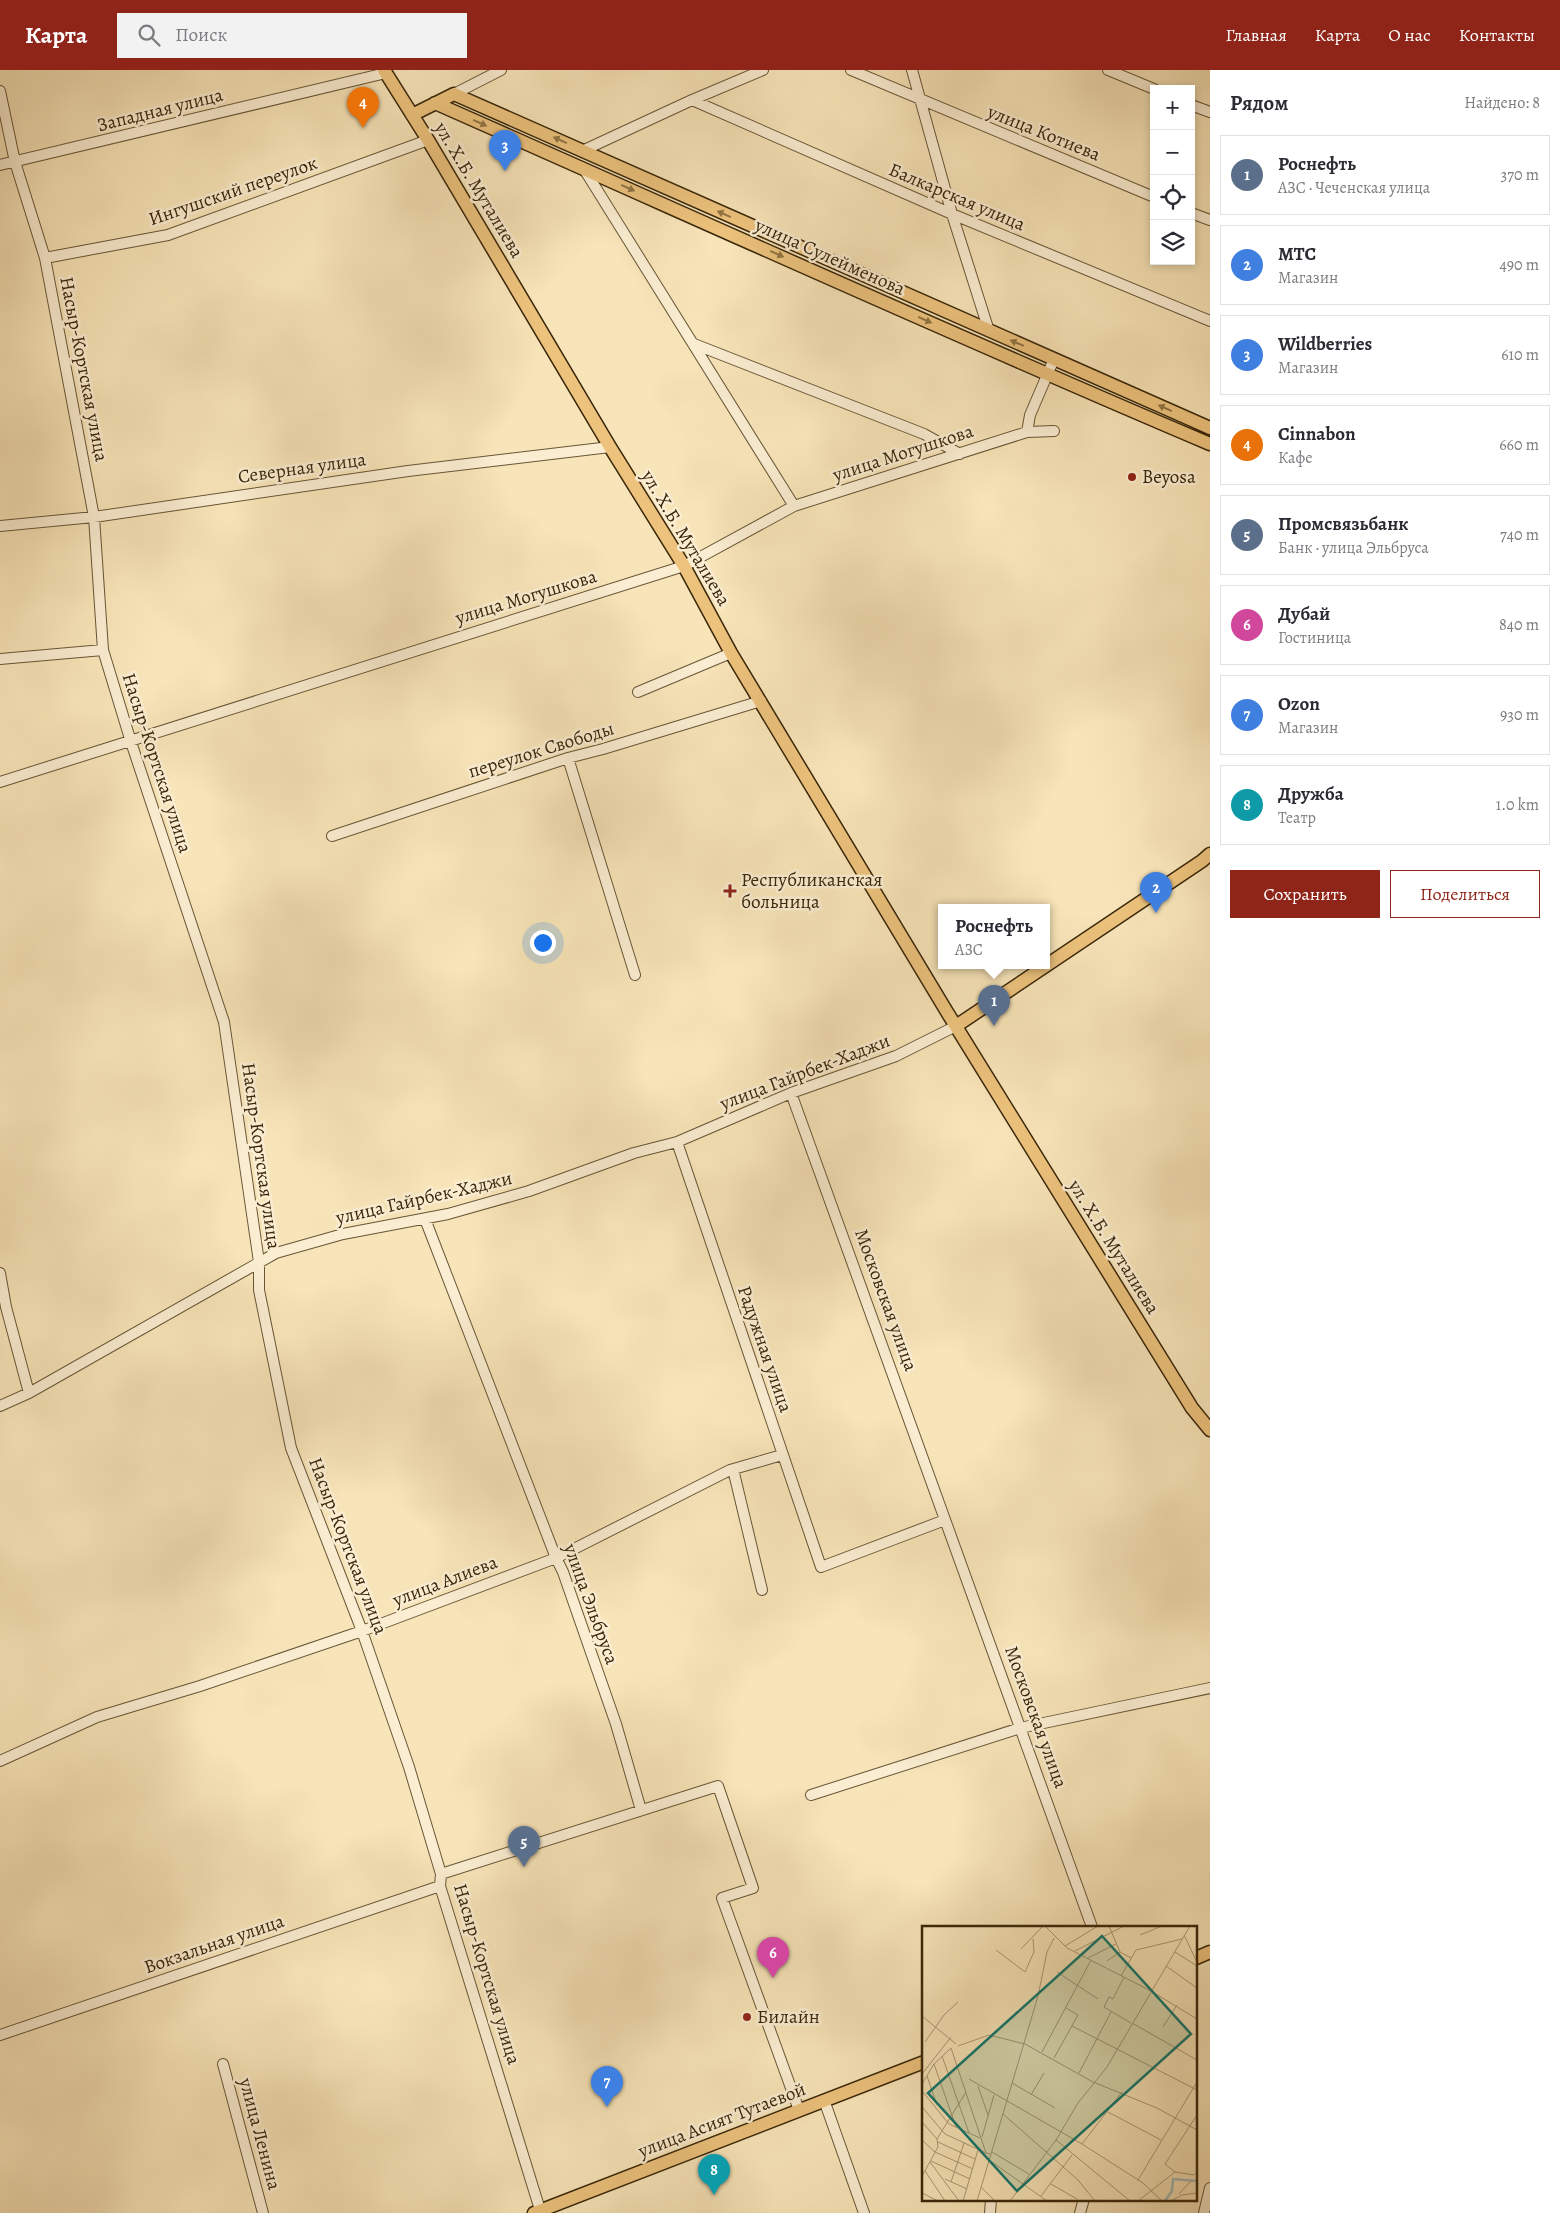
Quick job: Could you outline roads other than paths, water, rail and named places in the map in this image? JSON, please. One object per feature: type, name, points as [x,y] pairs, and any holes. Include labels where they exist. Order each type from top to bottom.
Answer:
[{"type":"main road","name":"ул. Х.Б. Муталиева","points":[[385,72],[428,140],[610,447],[684,566],[732,653],[956,1026],[1192,1408],[1210,1430]]},
{"type":"main road","points":[[412,114],[454,94]]},
{"type":"main road","name":"улица Сулейменова","points":[[454,94],[1210,428]]},
{"type":"main road","name":"улица Сулейменова","points":[[435,103],[1046,375],[1210,444]]},
{"type":"main road","points":[[1050,963],[1196,866],[1210,854]]},
{"type":"main road","points":[[956,1026],[1042,969]]},
{"type":"main road","points":[[1198,1957],[1210,1952]]},
{"type":"main road","name":"улица Асият Тутаевой","points":[[538,2212],[922,2063]]},
{"type":"street","points":[[454,94],[500,70]]},
{"type":"street","points":[[582,151],[692,100],[763,70]]},
{"type":"street","name":"улица Котиева","points":[[851,70],[920,101],[1150,195]]},
{"type":"street","points":[[912,70],[952,214],[989,331]]},
{"type":"street","points":[[1108,70],[1150,87]]},
{"type":"street","name":"Западная улица","points":[[0,165],[385,72]]},
{"type":"street","name":"Насыр-Кортская улица","points":[[0,91],[15,162],[45,258],[94,517],[102,650],[224,1022],[259,1262],[259,1290],[291,1448],[362,1631],[409,1767],[441,1874],[440,1886],[538,2212]]},
{"type":"street","name":"Балкарская улица","points":[[692,100],[952,214],[1210,322]]},
{"type":"street","points":[[1195,106],[1210,112]]},
{"type":"street","name":"Ингушский переулок","points":[[45,258],[168,235],[428,140]]},
{"type":"street","points":[[584,169],[794,506]]},
{"type":"street","points":[[1195,214],[1210,220]]},
{"type":"street","points":[[694,344],[924,434],[960,454]]},
{"type":"street","points":[[1027,432],[1030,415],[1054,359]]},
{"type":"street","name":"улица Могушкова","points":[[0,782],[684,566],[794,506],[1027,432],[1054,431]]},
{"type":"street","name":"Северная улица","points":[[0,526],[94,517],[408,470],[610,447]]},
{"type":"street","points":[[0,659],[102,650]]},
{"type":"street","points":[[638,692],[732,653]]},
{"type":"street","name":"переулок Свободы","points":[[332,836],[568,758],[761,701]]},
{"type":"street","points":[[568,758],[635,975]]},
{"type":"street","name":"улица Гайрбек-Хаджи","points":[[0,1406],[29,1393],[276,1254],[343,1234],[425,1219],[529,1191],[634,1152],[677,1142],[791,1093],[896,1056],[956,1026]]},
{"type":"street","name":"Московская улица","points":[[791,1093],[1092,1926]]},
{"type":"street","name":"Радужная улица","points":[[677,1142],[821,1567],[945,1520]]},
{"type":"street","name":"улица Эльбруса","points":[[425,1219],[563,1572],[616,1724],[640,1810]]},
{"type":"street","points":[[0,1273],[6,1308],[29,1393]]},
{"type":"street","name":"улица Алиева","points":[[0,1761],[97,1717],[200,1686],[362,1631],[556,1558],[733,1469],[782,1455]]},
{"type":"street","points":[[733,1469],[762,1590]]},
{"type":"street","points":[[811,1795],[1020,1728],[1210,1688]]},
{"type":"street","points":[[441,1874],[718,1786],[753,1888],[722,1898],[799,2110]]},
{"type":"street","name":"Вокзальная улица","points":[[0,2034],[440,1886]]},
{"type":"street","name":"улица Ленина","points":[[223,2064],[263,2213]]},
{"type":"street","points":[[824,2100],[864,2213]]},
{"type":"street","points":[[1204,2213],[1210,2188]]},
{"type":"street","points":[[990,2213],[991,2200]]},
{"type":"street","points":[[1080,2213],[1084,2200]]},
{"type":"place","name":"Cinnabon","points":[[363,128]]},
{"type":"place","name":"Wildberries","points":[[505,171]]},
{"type":"place","name":"Beyosa","points":[[1132,477]]},
{"type":"place","name":"Республиканская больница","points":[[730,891]]},
{"type":"place","name":"МТС","points":[[1156,913]]},
{"type":"place","name":"Роснефть","points":[[994,1026]]},
{"type":"place","name":"Промсвязьбанк","points":[[524,1867]]},
{"type":"place","name":"Дубай","points":[[773,1978]]},
{"type":"place","name":"Билайн","points":[[747,2017]]},
{"type":"place","name":"Ozon","points":[[607,2107]]},
{"type":"place","name":"Дружба","points":[[714,2195]]}]
